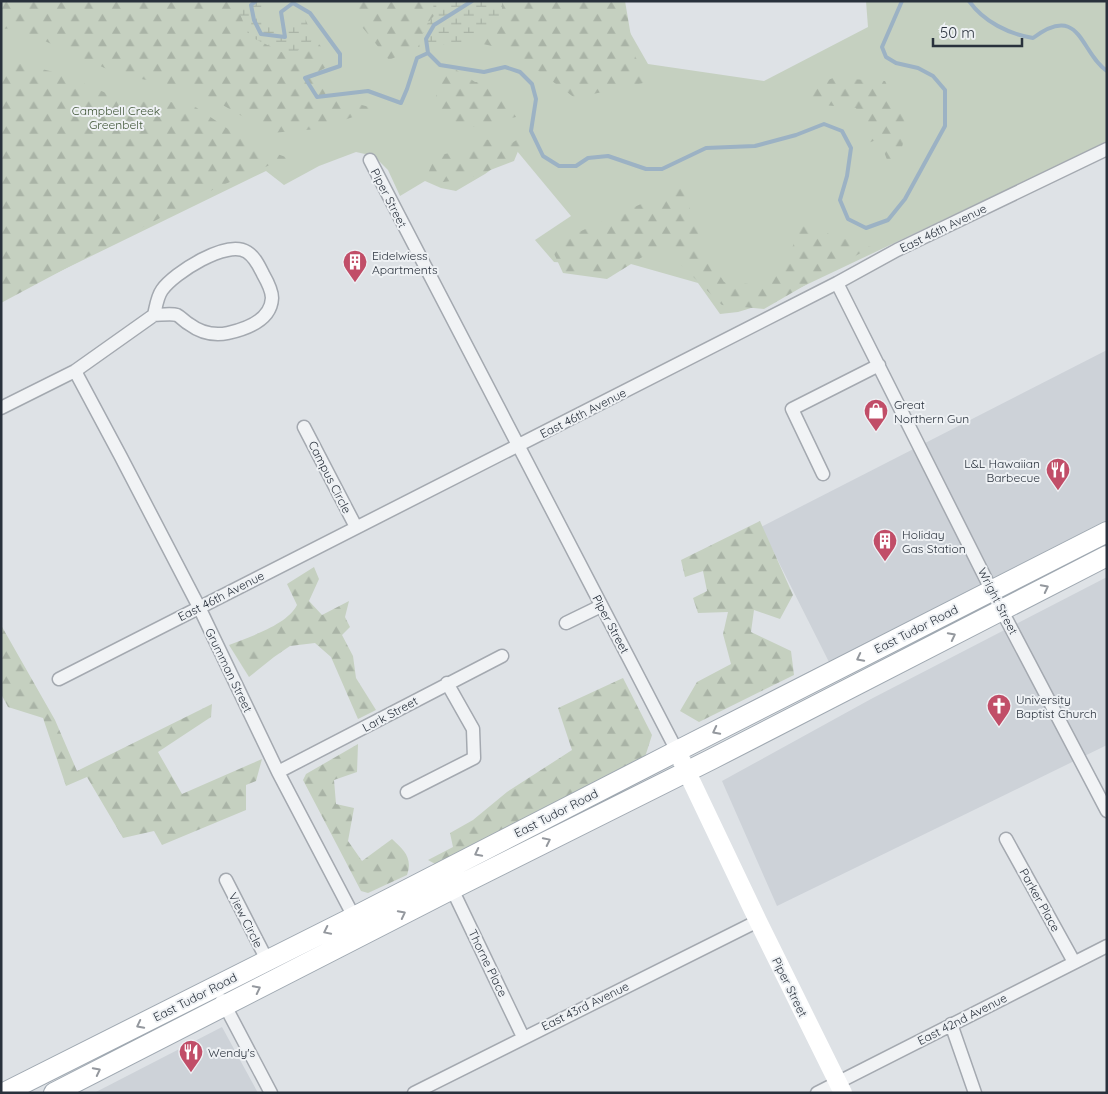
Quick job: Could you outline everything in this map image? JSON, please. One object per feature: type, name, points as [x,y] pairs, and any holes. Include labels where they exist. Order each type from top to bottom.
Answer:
[{"type":"main road","name":"East Tudor Road","points":[[4,1093],[354,917],[1107,532]]},
{"type":"main road","name":"East Tudor Road","points":[[54,1093],[452,889],[688,772],[1107,556]]},
{"type":"street","name":"East 46th Avenue","points":[[59,679],[837,283],[897,250],[1107,149]]},
{"type":"street","name":"Piper Street","points":[[370,160],[688,772],[758,921],[840,1087]]},
{"type":"street","points":[[1,408],[75,371],[154,315],[175,315],[199,331],[211,335],[227,333],[242,329],[259,321],[270,309],[272,297],[269,284],[255,260],[247,252],[237,248],[199,261],[176,276],[162,291],[157,300],[154,315]]},
{"type":"street","name":"Wright Street","points":[[837,283],[1002,610],[1107,811]]},
{"type":"street","points":[[823,474],[792,409],[878,365]]},
{"type":"street","name":"Grumman Street","points":[[75,371],[199,607],[278,772],[354,917]]},
{"type":"street","name":"Campus Circle","points":[[304,426],[356,527]]},
{"type":"street","points":[[566,623],[601,606]]},
{"type":"street","name":"Lark Street","points":[[278,772],[502,656]]},
{"type":"street","points":[[407,792],[474,758],[473,729],[447,684]]},
{"type":"street","name":"Parker Place","points":[[1006,839],[1074,962]]},
{"type":"street","name":"View Circle","points":[[226,880],[267,960]]},
{"type":"street","name":"Thorne Place","points":[[452,889],[523,1037]]},
{"type":"street","name":"East 43rd Avenue","points":[[414,1093],[758,921]]},
{"type":"street","name":"East 42nd Avenue","points":[[817,1093],[840,1087],[951,1024],[1107,946]]},
{"type":"street","points":[[214,987],[271,1093]]},
{"type":"street","points":[[951,1024],[975,1093]]},
{"type":"shaded area","points":[[1107,350],[1107,520],[829,662],[761,527]]},
{"type":"shaded area","points":[[1107,577],[1107,745],[777,906],[722,781],[871,699]]},
{"type":"shaded area","points":[[222,1027],[258,1093],[94,1093]]},
{"type":"green space","name":"Campbell Creek Greenbelt","points":[[1,1],[612,1],[648,64],[764,81],[868,27],[866,1],[1107,1],[1107,142],[770,302],[738,312],[720,314],[698,283],[631,264],[554,262],[535,240],[571,216],[517,151],[485,174],[456,191],[441,188],[425,181],[400,196],[388,170],[374,156],[356,152],[319,166],[284,185],[266,171],[1,300]]},
{"type":"green space","points":[[1,1],[240,1],[238,9],[290,56],[315,39],[334,63],[312,75],[339,99],[377,109],[317,129],[271,133],[195,89],[120,75],[16,28],[1,29]]},
{"type":"green space","points":[[240,1],[269,1],[261,7],[261,22],[276,31],[304,17],[315,39],[290,56],[249,36],[238,9]]},
{"type":"green space","points":[[341,1],[433,1],[434,16],[427,24],[418,47],[389,60]]},
{"type":"green space","points":[[433,1],[502,1],[502,14],[474,42],[418,47],[427,24],[434,16]]},
{"type":"green space","points":[[502,1],[625,1],[634,54],[648,82],[575,98],[510,50],[474,42],[502,14]]},
{"type":"green space","points":[[1,59],[62,74],[127,102],[165,101],[194,106],[252,145],[297,161],[270,165],[218,187],[1,303]]},
{"type":"green space","points":[[450,66],[475,82],[490,82],[507,100],[516,117],[468,128],[436,111],[436,85],[441,70]]},
{"type":"green space","points":[[833,78],[885,81],[908,128],[893,175],[879,139],[868,143],[856,108],[812,104],[800,91]]},
{"type":"green space","points":[[475,138],[512,143],[518,139],[521,144],[514,161],[467,179],[443,182],[427,176],[435,156],[474,148]]},
{"type":"green space","points":[[681,186],[698,229],[700,244],[724,282],[761,285],[787,263],[800,225],[871,247],[764,309],[722,305],[682,266],[668,241],[607,279],[563,273],[550,245]]},
{"type":"green space","points":[[760,521],[793,595],[780,619],[754,610],[751,632],[791,651],[794,675],[699,722],[680,711],[697,682],[731,664],[723,634],[728,612],[698,613],[693,598],[707,591],[703,571],[685,577],[681,560]]},
{"type":"green space","points":[[314,567],[319,579],[309,601],[322,615],[349,601],[345,617],[350,627],[342,635],[353,656],[356,678],[376,710],[358,719],[331,657],[315,643],[290,646],[249,677],[229,645],[267,630],[285,619],[297,605],[287,584]]},
{"type":"green space","points":[[1,625],[55,720],[77,771],[212,704],[211,717],[158,752],[182,794],[262,759],[256,781],[246,785],[246,810],[162,845],[154,831],[123,838],[87,777],[66,786],[43,718],[8,707],[1,694]]},
{"type":"green space","points":[[623,678],[652,735],[645,757],[437,865],[428,860],[453,847],[450,833],[473,820],[507,792],[572,750],[558,708]]},
{"type":"green space","points":[[358,744],[357,772],[334,780],[336,804],[354,808],[348,841],[362,861],[392,839],[404,851],[409,864],[407,875],[368,893],[361,891],[303,780],[306,774]]},
{"type":"waterway","points":[[256,1],[251,5],[254,20],[261,34],[285,37],[281,12],[293,3],[310,13],[340,54],[340,66],[305,78],[317,97],[368,91],[401,103],[417,58],[428,53]]},
{"type":"waterway","points":[[428,53],[426,39],[434,25],[472,1]]},
{"type":"waterway","points":[[428,53],[440,65],[484,72],[505,67],[520,72],[532,84],[536,99],[531,131],[543,156],[559,166],[576,166],[588,158],[608,156],[646,169],[662,169],[706,148],[755,146],[796,135],[824,124],[842,131],[851,148],[847,176],[840,200],[848,219],[866,228],[888,220],[905,199],[945,126],[945,90],[933,76],[918,68],[896,63],[886,57],[882,47],[902,1]]},
{"type":"waterway","points":[[969,1],[990,21],[1006,30],[1024,36],[1033,38],[1049,28],[1061,25],[1070,28],[1078,34],[1098,63],[1107,71]]},
{"type":"place","name":"Eidelwiess Apartments","points":[[355,283]]},
{"type":"place","name":"Great Northern Gun","points":[[876,432]]},
{"type":"place","name":"L&L Hawaiian Barbecue","points":[[1058,491]]},
{"type":"place","name":"Holiday Gas Station","points":[[885,562]]},
{"type":"place","name":"University Baptist Church","points":[[999,727]]},
{"type":"place","name":"Wendy's","points":[[191,1073]]}]
